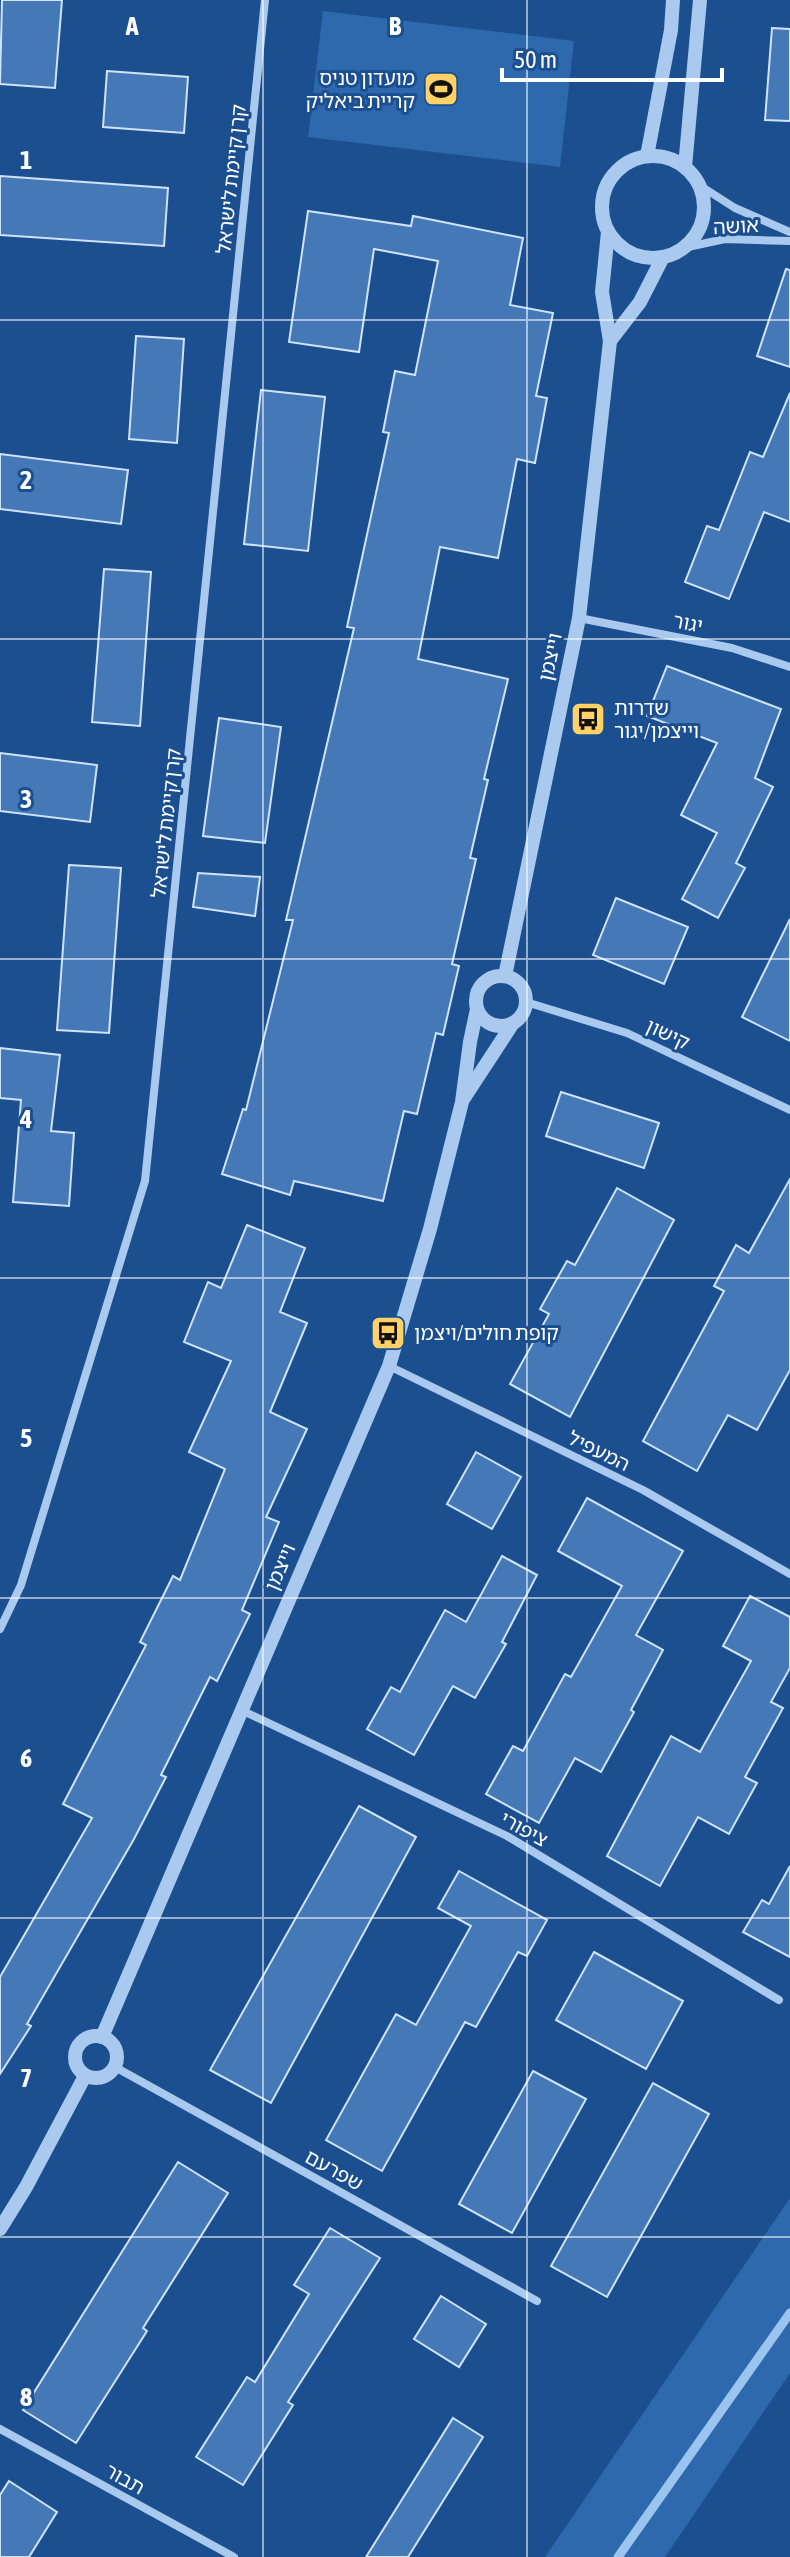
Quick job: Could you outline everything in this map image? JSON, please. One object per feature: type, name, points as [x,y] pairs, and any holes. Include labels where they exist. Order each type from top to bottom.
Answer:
[{"type":"street","name":"קרן קיימת לישראל","points":[[0,1629],[21,1585],[145,1181],[265,0]]},
{"type":"street","points":[[647,156],[671,30],[673,0]]},
{"type":"street","points":[[685,167],[700,0]]},
{"type":"street","points":[[647,156],[674,160],[685,167],[699,185],[704,208],[695,237],[683,248],[663,257],[637,256],[623,249],[608,232],[602,210],[603,194],[609,181],[632,160],[647,156]]},
{"type":"street","name":"אושה","points":[[699,185],[735,208],[790,232]]},
{"type":"street","name":"וייצמן","points":[[505,976],[579,618],[610,341],[602,292],[608,232]]},
{"type":"street","name":"אושה","points":[[683,248],[725,239],[790,241]]},
{"type":"street","points":[[610,341],[640,302],[663,257]]},
{"type":"street","name":"יגור","points":[[579,618],[732,648],[790,667]]},
{"type":"street","points":[[505,976],[523,988],[526,1002],[525,1010],[513,1023],[495,1026],[477,1009],[476,1001],[482,985],[488,980],[505,976]]},
{"type":"street","name":"קישון","points":[[526,1002],[627,1033],[790,1110]]},
{"type":"street","name":"וייצמן","points":[[102,2037],[389,1366],[430,1229],[462,1102],[477,1009]]},
{"type":"street","name":"וייצמן","points":[[462,1102],[513,1023]]},
{"type":"street","name":"המעפיל","points":[[389,1366],[643,1490],[790,1574]]},
{"type":"street","name":"ציפורי","points":[[240,1710],[507,1836],[779,2000]]},
{"type":"street","points":[[88,2037],[102,2037],[114,2046],[115,2067],[98,2079],[85,2076],[74,2059],[78,2046],[88,2037]]},
{"type":"street","name":"שפרעם","points":[[115,2067],[537,2301]]},
{"type":"street","points":[[0,2229],[85,2076]]},
{"type":"street","name":"תבור","points":[[0,2429],[234,2557]]},
{"type":"shaded area","name":"מועדון טניס קריית ביאליק","points":[[323,11],[574,41],[560,167],[308,137]]},
{"type":"shaded area","points":[[790,2198],[790,2373],[665,2557],[545,2557]]},
{"type":"building","points":[[2,0],[62,0],[55,88],[0,84]]},
{"type":"building","points":[[772,28],[790,29],[790,121],[765,120]]},
{"type":"building","points":[[107,71],[188,77],[184,133],[103,127]]},
{"type":"building","points":[[0,176],[168,188],[164,246],[0,235]]},
{"type":"building","points":[[308,211],[411,226],[413,216],[523,238],[510,305],[553,313],[536,396],[547,398],[535,463],[517,459],[498,558],[440,547],[418,659],[508,679],[484,779],[488,780],[470,858],[476,859],[452,964],[459,966],[443,1035],[436,1033],[417,1114],[404,1111],[383,1201],[294,1181],[290,1195],[222,1174],[243,1109],[246,1110],[293,920],[286,920],[354,628],[347,627],[389,433],[383,432],[395,371],[415,375],[438,261],[374,249],[359,352],[289,342]]},
{"type":"building","points":[[786,269],[790,270],[790,367],[757,356]]},
{"type":"building","points":[[136,336],[184,339],[177,443],[129,439]]},
{"type":"building","points":[[261,390],[325,397],[308,551],[244,544]]},
{"type":"building","points":[[790,393],[790,522],[764,512],[729,599],[685,582],[707,526],[719,530],[750,452],[763,457]]},
{"type":"building","points":[[0,454],[128,470],[121,524],[0,509]]},
{"type":"building","points":[[104,569],[151,572],[140,726],[92,722]]},
{"type":"building","points":[[667,666],[781,709],[755,778],[773,787],[736,863],[745,868],[718,918],[682,899],[717,833],[681,815],[717,743],[647,716]]},
{"type":"building","points":[[219,718],[281,727],[265,843],[203,836]]},
{"type":"building","points":[[0,753],[97,765],[90,822],[0,811]]},
{"type":"building","points":[[69,865],[121,868],[109,1033],[57,1030]]},
{"type":"building","points":[[198,873],[260,877],[255,916],[193,907]]},
{"type":"building","points":[[616,898],[688,927],[664,984],[593,955]]},
{"type":"building","points":[[790,919],[790,1041],[742,1017]]},
{"type":"building","points":[[0,1048],[60,1055],[51,1131],[74,1133],[69,1206],[13,1202],[21,1100],[0,1098]]},
{"type":"building","points":[[561,1092],[659,1123],[644,1168],[546,1136]]},
{"type":"building","points":[[790,1179],[790,1370],[757,1430],[728,1415],[697,1471],[643,1441],[724,1291],[714,1286],[736,1245],[749,1253]]},
{"type":"building","points":[[617,1188],[674,1220],[570,1417],[510,1384],[549,1314],[540,1309],[567,1261],[575,1265]]},
{"type":"building","points":[[247,1225],[305,1248],[280,1312],[307,1323],[270,1412],[307,1429],[266,1517],[279,1522],[242,1610],[250,1614],[217,1681],[210,1677],[161,1775],[166,1777],[134,1839],[27,2024],[31,2026],[0,2074],[0,1977],[92,1818],[63,1804],[146,1645],[140,1642],[173,1576],[180,1580],[225,1469],[189,1452],[231,1361],[184,1342],[208,1282],[221,1288]]},
{"type":"building","points":[[476,1452],[521,1477],[492,1529],[447,1504]]},
{"type":"building","points":[[587,1498],[683,1551],[636,1635],[663,1650],[631,1710],[634,1712],[601,1772],[575,1758],[539,1823],[486,1794],[513,1746],[523,1751],[565,1674],[571,1677],[622,1586],[558,1551]]},
{"type":"building","points":[[502,1556],[537,1575],[502,1642],[506,1644],[475,1698],[453,1686],[414,1755],[367,1729],[391,1687],[400,1692],[445,1610],[466,1622]]},
{"type":"building","points":[[750,1596],[790,1617],[790,1668],[771,1702],[783,1708],[745,1777],[757,1783],[729,1834],[698,1817],[660,1886],[607,1856],[671,1736],[700,1752],[751,1661],[723,1646]]},
{"type":"building","points":[[359,1806],[416,1837],[271,2103],[210,2070]]},
{"type":"building","points":[[790,1866],[790,1957],[743,1932],[762,1900],[769,1904]]},
{"type":"building","points":[[459,1871],[547,1920],[527,1956],[518,1952],[476,2027],[465,2022],[382,2171],[326,2140],[396,2014],[416,2025],[471,1926],[438,1908]]},
{"type":"building","points":[[594,1952],[683,2001],[646,2069],[556,2020]]},
{"type":"building","points":[[533,2071],[586,2099],[512,2233],[459,2204]]},
{"type":"building","points":[[653,2083],[709,2114],[607,2297],[551,2266]]},
{"type":"building","points":[[178,2162],[228,2193],[143,2328],[147,2331],[76,2443],[23,2410]]},
{"type":"building","points":[[330,2228],[380,2258],[288,2402],[293,2405],[243,2485],[196,2457],[247,2377],[255,2382],[309,2294],[294,2285]]},
{"type":"building","points":[[441,2296],[486,2324],[459,2367],[414,2339]]},
{"type":"building","points":[[453,2418],[483,2437],[408,2557],[366,2557]]},
{"type":"building","points":[[9,2481],[57,2512],[29,2557],[0,2557],[0,2495]]},
{"type":"waterway","points":[[618,2557],[790,2313]]},
{"type":"place","name":"מועדון טניס קריית ביאליק","points":[[441,89]]},
{"type":"place","name":"שדרות וייצמן/יגור","points":[[588,719]]},
{"type":"place","name":"קופת חולים/ויצמן","points":[[388,1333]]}]
